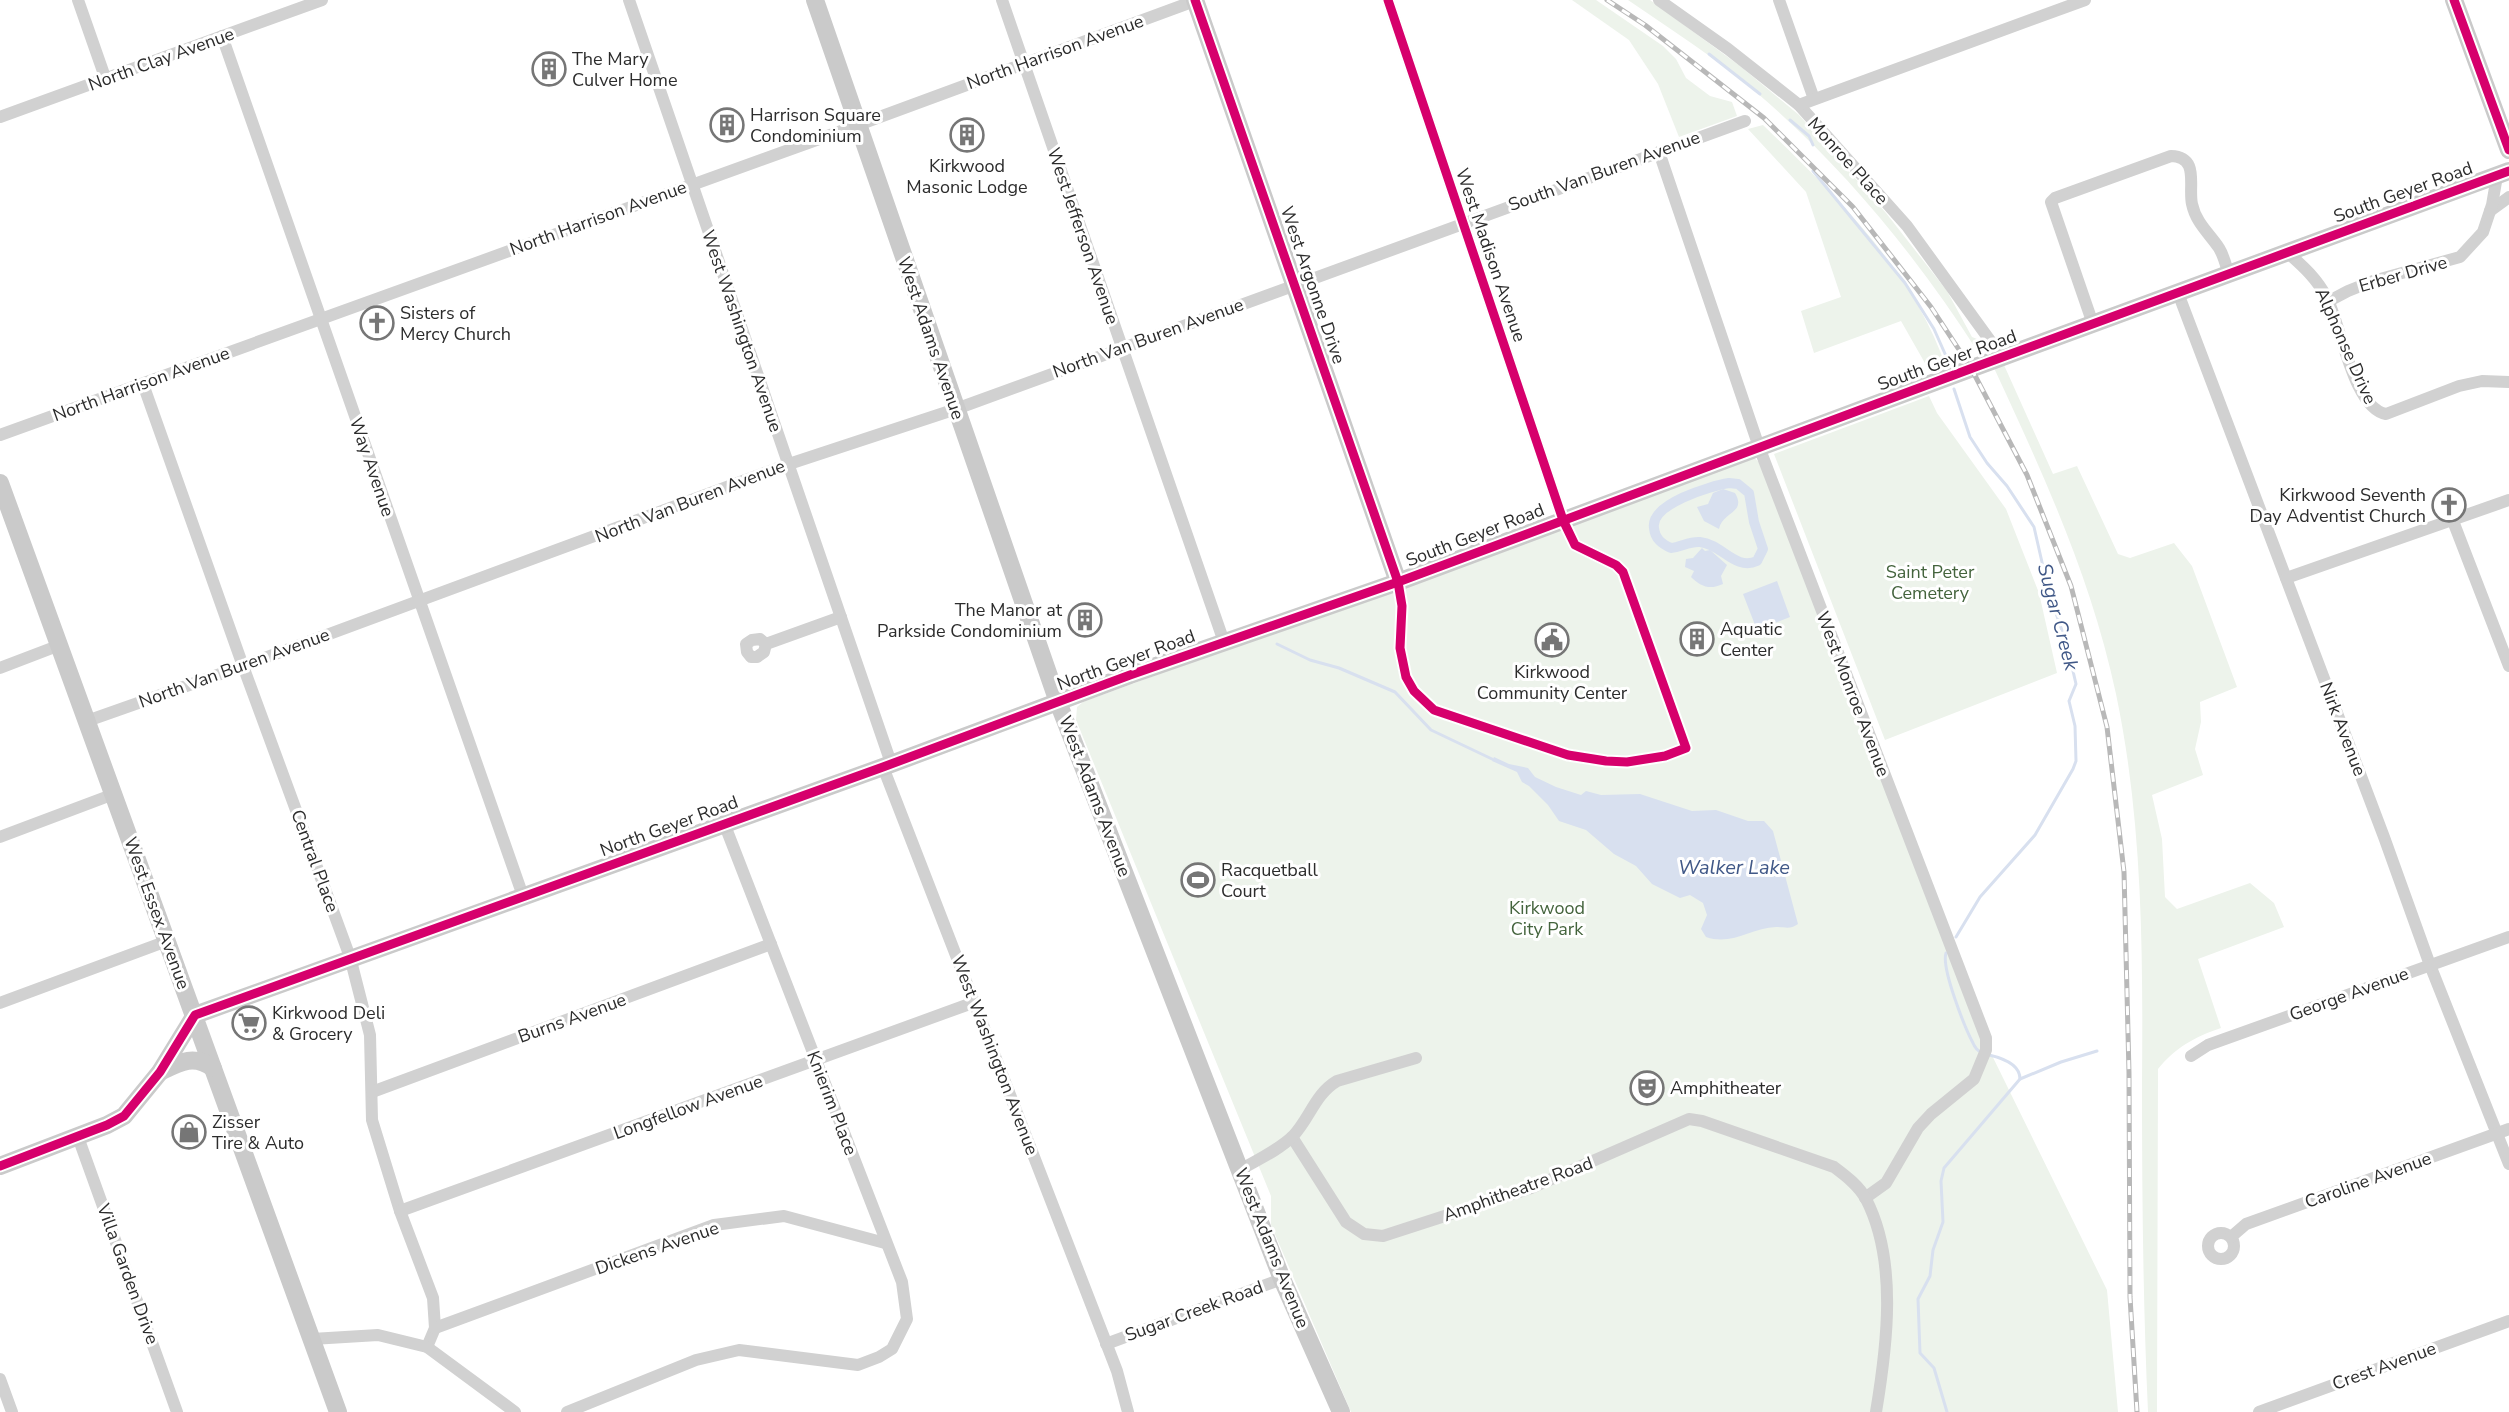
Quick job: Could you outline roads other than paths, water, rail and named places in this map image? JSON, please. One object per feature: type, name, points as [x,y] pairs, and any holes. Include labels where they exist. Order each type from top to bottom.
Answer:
[{"type":"street","points":[[78,0],[106,80]]},
{"type":"street","name":"North Clay Avenue","points":[[0,117],[322,0]]},
{"type":"street","name":"West Washington Avenue","points":[[629,0],[841,617],[887,765],[975,1002],[1117,1371],[1128,1412]]},
{"type":"street","name":"West Adams Avenue","points":[[815,0],[1058,702],[1282,1279],[1341,1412]]},
{"type":"street","name":"West Jefferson Avenue","points":[[1002,0],[1224,642]]},
{"type":"street","name":"North Harrison Avenue","points":[[0,435],[858,125],[1196,0]]},
{"type":"street","name":"West Argonne Drive","points":[[1196,0],[1398,582]]},
{"type":"street","name":"West Madison Avenue","points":[[1388,0],[1563,520],[1575,545],[1616,565],[1623,572],[1686,748],[1665,756],[1628,762],[1606,761],[1568,755],[1434,710],[1414,691],[1406,677],[1400,648],[1402,606],[1398,582]]},
{"type":"street","name":"Monroe Place","points":[[1659,0],[1728,49],[1799,105],[1907,226],[2002,357]]},
{"type":"street","points":[[1779,0],[1814,99]]},
{"type":"street","points":[[1799,105],[2085,0]]},
{"type":"street","points":[[2454,0],[2509,150]]},
{"type":"street","name":"Way Avenue","points":[[222,36],[524,896]]},
{"type":"street","name":"South Van Buren Avenue","points":[[1295,284],[1745,121]]},
{"type":"street","name":"West Monroe Avenue","points":[[1659,152],[1760,447],[1986,1038],[1986,1050],[1974,1079],[1931,1114],[1918,1128],[1886,1183],[1865,1198]]},
{"type":"street","points":[[2093,324],[2051,202],[2055,198],[2171,156],[2186,160],[2191,168],[2191,196],[2195,214],[2200,226],[2219,248],[2229,275]]},
{"type":"street","name":"South Geyer Road","points":[[1398,582],[2002,357],[2500,178]]},
{"type":"street","name":"Erber Drive","points":[[2490,211],[2509,196],[2500,178]]},
{"type":"street","name":"Erber Drive","points":[[2329,301],[2373,281],[2460,257],[2483,232],[2500,178]]},
{"type":"street","name":"Alphonse Drive","points":[[2288,253],[2311,273],[2329,301],[2345,351],[2360,387],[2371,408],[2378,413],[2386,414],[2459,386],[2482,381],[2509,382]]},
{"type":"street","name":"North Van Buren Avenue","points":[[87,721],[419,602],[789,464],[956,408],[1295,284]]},
{"type":"street","name":"Nirk Avenue","points":[[2178,293],[2385,837],[2430,965],[2503,1131],[2509,1164]]},
{"type":"street","name":"Central Place","points":[[143,384],[350,957],[370,1035],[372,1120],[400,1211],[433,1298],[435,1328],[427,1347]]},
{"type":"street","name":"West Essex Avenue","points":[[2,493],[60,645],[338,1412]]},
{"type":"street","points":[[2286,578],[2509,500]]},
{"type":"street","points":[[2453,521],[2509,666]]},
{"type":"street","name":"North Geyer Road","points":[[195,1015],[1224,642],[1398,582]]},
{"type":"street","points":[[766,644],[841,617]]},
{"type":"street","points":[[0,668],[60,645]]},
{"type":"street","points":[[0,837],[114,794]]},
{"type":"street","name":"Knierim Place","points":[[567,1412],[696,1360],[739,1350],[858,1365],[892,1349],[907,1319],[902,1282],[724,823]]},
{"type":"street","name":"George Avenue","points":[[2191,1056],[2208,1045],[2509,937]]},
{"type":"street","points":[[0,1003],[167,941]]},
{"type":"street","name":"Burns Avenue","points":[[372,1092],[771,944]]},
{"type":"street","name":"Longfellow Avenue","points":[[400,1211],[975,1002]]},
{"type":"street","points":[[0,1166],[78,1137],[124,1116],[160,1072],[195,1015]]},
{"type":"street","points":[[1240,1170],[1292,1137],[1327,1087],[1337,1081],[1416,1058]]},
{"type":"street","points":[[160,1072],[190,1059],[203,1061],[213,1068]]},
{"type":"street","name":"Amphitheatre Road","points":[[1292,1137],[1346,1222],[1364,1234],[1383,1236],[1531,1188],[1689,1119],[1834,1167],[1851,1181],[1865,1198]]},
{"type":"street","name":"Caroline Avenue","points":[[2231,1237],[2246,1224],[2503,1131]]},
{"type":"street","name":"Villa Garden Drive","points":[[78,1137],[177,1412]]},
{"type":"street","points":[[1865,1198],[1876,1224],[1888,1285],[1881,1385],[1876,1412]]},
{"type":"street","name":"Dickens Avenue","points":[[435,1328],[714,1226],[784,1216],[885,1243]]},
{"type":"street","name":"Sugar Creek Road","points":[[1106,1344],[1282,1279]]},
{"type":"street","name":"Crest Avenue","points":[[2259,1412],[2509,1321]]},
{"type":"street","points":[[312,1339],[378,1335],[427,1347],[515,1412]]},
{"type":"street","points":[[0,1379],[12,1412]]},
{"type":"water","points":[[1723,489],[1735,493],[1738,505],[1724,519],[1719,529],[1704,521],[1697,507],[1708,504],[1713,493]]},
{"type":"water","points":[[1702,548],[1705,551],[1710,550],[1727,565],[1721,576],[1723,584],[1714,587],[1702,585],[1691,577],[1694,571],[1685,567],[1686,559],[1693,558]]},
{"type":"water","points":[[1777,581],[1790,617],[1757,630],[1743,594]]},
{"type":"water","name":"Walker Lake","points":[[1494,757],[1509,764],[1528,768],[1535,777],[1581,795],[1586,791],[1601,795],[1640,794],[1692,811],[1716,810],[1748,821],[1764,821],[1773,831],[1798,924],[1790,928],[1767,928],[1733,938],[1706,937],[1701,929],[1707,915],[1703,903],[1690,895],[1680,898],[1652,884],[1636,866],[1614,854],[1586,830],[1559,821],[1548,805],[1522,782],[1517,772],[1492,761]]},
{"type":"waterway","name":"Sugar Creek","points":[[1709,54],[1760,94]]},
{"type":"waterway","name":"Sugar Creek","points":[[1790,120],[1809,136],[1813,145]]},
{"type":"waterway","name":"Sugar Creek","points":[[1813,171],[1905,283],[1934,329],[1946,356]]},
{"type":"waterway","name":"Sugar Creek","points":[[1954,389],[1970,437],[2034,527],[2049,593],[2067,645],[2076,684],[2069,701],[2075,726],[2076,761],[2073,769],[2035,835],[1980,897],[1956,937]]},
{"type":"waterway","points":[[1729,483],[1738,484],[1749,493],[1754,522],[1763,549],[1757,561],[1742,563],[1715,547],[1700,542],[1671,548],[1657,538],[1654,528],[1655,519],[1661,511],[1696,492],[1729,483]]},
{"type":"waterway","points":[[1277,644],[1310,660],[1339,668],[1395,692],[1431,730],[1492,759]]},
{"type":"waterway","name":"Sugar Creek","points":[[1946,953],[1945,961],[1950,984],[1960,1012],[1974,1045],[1982,1053]]},
{"type":"waterway","name":"Sugar Creek","points":[[1947,1412],[1934,1368],[1920,1353],[1918,1299],[1930,1276],[1933,1250],[1943,1222],[1941,1181],[1944,1168],[2020,1079],[2061,1062],[2097,1051]]},
{"type":"waterway","name":"Sugar Creek","points":[[1989,1055],[2005,1060],[2014,1066],[2020,1079]]},
{"type":"railway","points":[[1607,0],[1645,25],[1764,118],[1853,207],[1931,307],[1971,368],[2027,475],[2071,586],[2107,727],[2124,872],[2129,1073],[2130,1297],[2137,1412]]},
{"type":"place","name":"The Mary Culver Home","points":[[549,69]]},
{"type":"place","name":"Harrison Square Condominium","points":[[727,125]]},
{"type":"place","name":"Kirkwood Masonic Lodge","points":[[967,135]]},
{"type":"place","name":"Sisters of Mercy Church","points":[[377,323]]},
{"type":"place","name":"Kirkwood Seventh Day Adventist Church","points":[[2449,505]]},
{"type":"place","name":"The Manor at Parkside Condominium","points":[[1085,620]]},
{"type":"place","name":"Aquatic Center","points":[[1697,639]]},
{"type":"place","name":"Kirkwood Community Center","points":[[1552,640]]},
{"type":"place","name":"Racquetball Court","points":[[1198,880]]},
{"type":"place","name":"Kirkwood Deli & Grocery","points":[[249,1023]]},
{"type":"place","name":"Amphitheater","points":[[1647,1088]]},
{"type":"place","name":"Zisser Tire & Auto","points":[[189,1132]]},
{"type":"park label","name":"Saint Peter Cemetery","points":[[1930,582]]},
{"type":"park label","name":"Kirkwood City Park","points":[[1547,918]]}]
